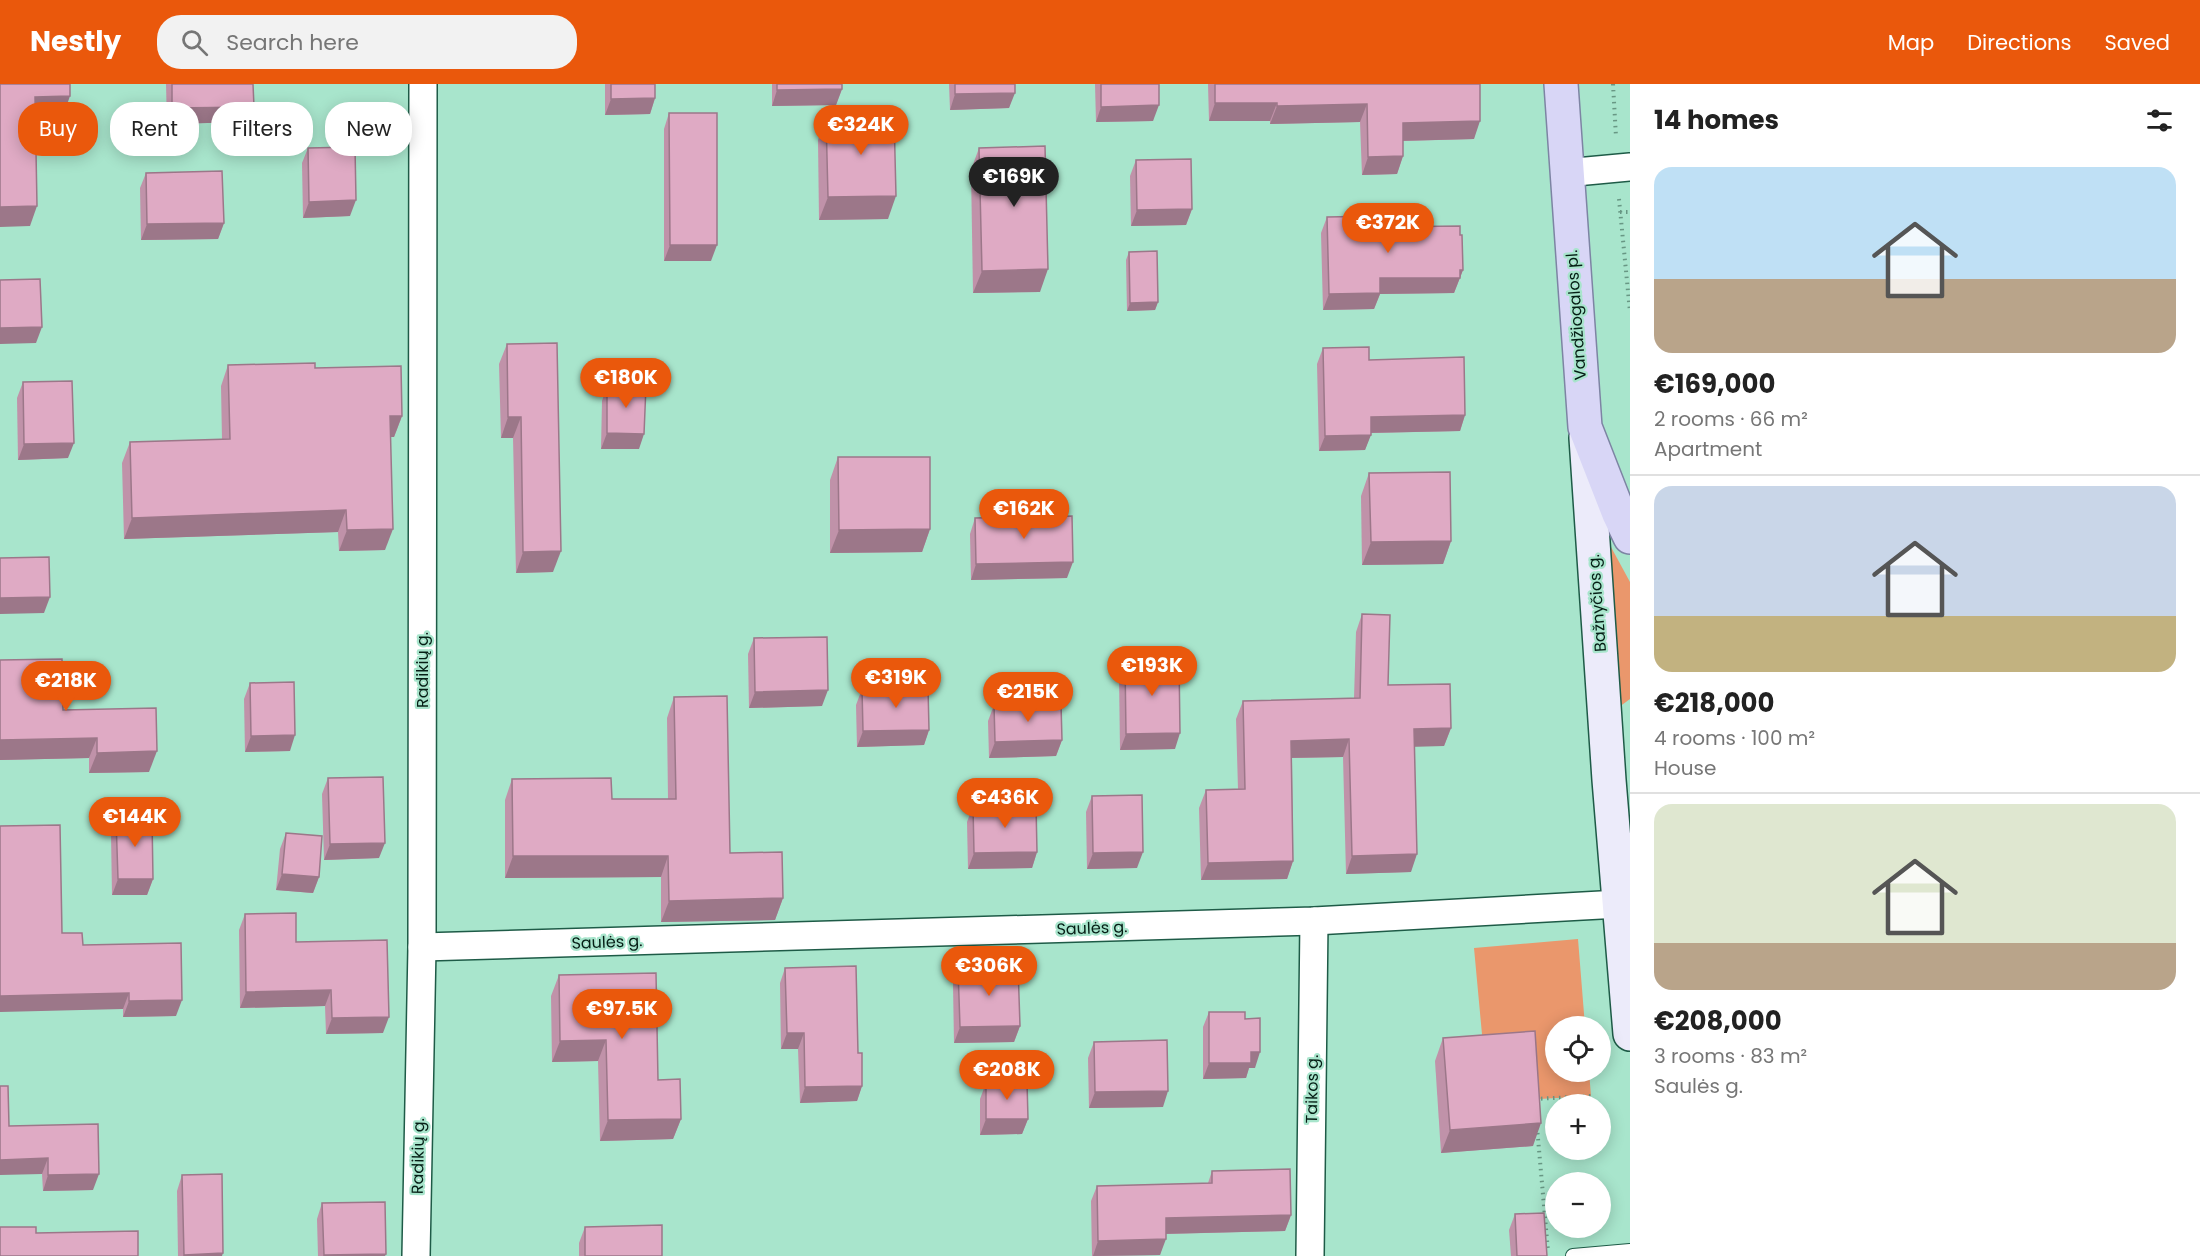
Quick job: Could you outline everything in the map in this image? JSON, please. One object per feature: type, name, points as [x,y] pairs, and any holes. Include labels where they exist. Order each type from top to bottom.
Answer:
[{"type":"main road","name":"Vandžiogalos pl.","points":[[1561,84],[1585,428],[1618,514],[1630,537]]},
{"type":"main road","name":"Bažnyčios g.","points":[[1585,428],[1609,780],[1630,1034]]},
{"type":"main road","points":[[1609,780],[1630,746]]},
{"type":"street","name":"Radikių g.","points":[[416,1256],[422,947],[423,84]]},
{"type":"street","points":[[1566,173],[1630,167]]},
{"type":"street","name":"Saulės g.","points":[[422,947],[1314,921],[1619,904]]},
{"type":"street","name":"Taikos g.","points":[[1310,1256],[1314,921]]},
{"type":"lane","points":[[1572,1256],[1630,1251]]},
{"type":"path","points":[[1620,212],[1630,212]]},
{"type":"path","points":[[1526,1100],[1545,1098]]},
{"type":"path","points":[[1535,1099],[1536,1110]]},
{"type":"path","points":[[1537,1122],[1548,1256]]},
{"type":"shaded area","points":[[1599,525],[1630,582],[1630,699],[1615,710]]},
{"type":"shaded area","points":[[1578,939],[1584,1016],[1545,1016],[1545,1082],[1590,1082],[1591,1094],[1545,1094],[1545,1099],[1539,1099],[1483,1045],[1474,948]]},
{"type":"building","points":[[0,84],[70,84],[70,96],[35,97],[35,102],[18,102],[18,156],[36,156],[37,206],[0,207]]},
{"type":"building","points":[[172,84],[253,84],[254,102],[211,102],[211,108],[199,108],[199,102],[172,102]]},
{"type":"building","points":[[611,84],[655,84],[655,98],[611,99]]},
{"type":"building","points":[[777,84],[842,84],[842,89],[777,90]]},
{"type":"building","points":[[955,84],[1015,84],[1015,93],[955,94]]},
{"type":"building","points":[[1101,84],[1159,84],[1159,105],[1101,107]]},
{"type":"building","points":[[1215,84],[1480,84],[1480,121],[1403,123],[1403,156],[1368,157],[1367,104],[1277,106],[1277,103],[1215,103]]},
{"type":"building","points":[[669,113],[717,113],[717,245],[670,245]]},
{"type":"building","points":[[894,115],[896,196],[828,197],[826,117]]},
{"type":"building","points":[[1045,146],[1048,269],[982,271],[979,148]]},
{"type":"building","points":[[313,148],[325,148],[325,156],[355,156],[356,200],[309,202],[308,156],[313,156]]},
{"type":"building","points":[[1191,159],[1192,209],[1137,210],[1136,160]]},
{"type":"building","points":[[222,171],[224,223],[147,224],[146,173]]},
{"type":"building","points":[[1378,216],[1379,227],[1460,226],[1463,270],[1460,270],[1460,278],[1380,278],[1380,293],[1329,294],[1327,217]]},
{"type":"building","points":[[1157,251],[1158,302],[1130,303],[1129,252]]},
{"type":"building","points":[[40,279],[42,327],[0,328],[0,280]]},
{"type":"building","points":[[557,343],[561,551],[523,552],[521,417],[508,417],[507,344]]},
{"type":"building","points":[[1369,347],[1369,360],[1464,357],[1465,415],[1371,417],[1371,435],[1325,436],[1323,348]]},
{"type":"building","points":[[315,363],[315,368],[401,366],[402,416],[390,416],[393,529],[347,530],[346,510],[132,518],[130,442],[230,439],[228,365]]},
{"type":"building","points":[[72,381],[74,443],[24,444],[23,382]]},
{"type":"building","points":[[607,385],[646,386],[644,434],[607,433]]},
{"type":"building","points":[[838,457],[930,457],[930,529],[839,530]]},
{"type":"building","points":[[1450,472],[1451,541],[1371,542],[1369,473]]},
{"type":"building","points":[[1072,516],[1073,562],[976,564],[975,518]]},
{"type":"building","points":[[49,557],[50,597],[0,598],[0,558]]},
{"type":"building","points":[[1362,614],[1390,615],[1388,685],[1450,684],[1451,728],[1414,729],[1417,854],[1352,856],[1349,739],[1291,741],[1293,861],[1208,863],[1206,790],[1245,789],[1243,701],[1360,698]]},
{"type":"building","points":[[827,637],[828,690],[755,692],[754,638]]},
{"type":"building","points":[[62,659],[63,710],[156,708],[157,751],[97,753],[97,738],[0,740],[0,660]]},
{"type":"building","points":[[1179,660],[1180,733],[1126,734],[1125,661]]},
{"type":"building","points":[[294,682],[295,735],[251,736],[250,683]]},
{"type":"building","points":[[928,687],[929,730],[863,731],[862,689]]},
{"type":"building","points":[[727,696],[730,853],[782,852],[783,898],[669,901],[668,856],[513,856],[512,779],[611,778],[612,799],[676,799],[674,697]]},
{"type":"building","points":[[1061,704],[1062,740],[995,742],[994,705]]},
{"type":"building","points":[[383,777],[385,843],[330,844],[328,778]]},
{"type":"building","points":[[1142,795],[1143,852],[1093,853],[1092,796]]},
{"type":"building","points":[[1036,805],[1037,852],[974,853],[973,806]]},
{"type":"building","points":[[116,818],[152,818],[153,879],[118,879]]},
{"type":"building","points":[[60,825],[62,933],[82,933],[83,945],[181,943],[182,1000],[129,1001],[129,993],[0,996],[0,826]]},
{"type":"building","points":[[286,833],[322,836],[319,877],[282,874]]},
{"type":"building","points":[[296,913],[296,942],[387,940],[389,1017],[332,1018],[331,990],[246,992],[245,914]]},
{"type":"building","points":[[856,966],[858,1053],[862,1053],[862,1086],[805,1087],[804,1033],[787,1033],[785,968]]},
{"type":"building","points":[[1018,966],[1020,1026],[960,1027],[958,968]]},
{"type":"building","points":[[656,973],[658,1080],[680,1079],[681,1119],[608,1120],[606,1040],[560,1041],[559,975]]},
{"type":"building","points":[[1209,1012],[1245,1012],[1245,1019],[1260,1018],[1260,1052],[1251,1052],[1251,1063],[1209,1063]]},
{"type":"building","points":[[1535,1031],[1541,1123],[1450,1130],[1443,1038]]},
{"type":"building","points":[[1167,1040],[1168,1091],[1095,1092],[1094,1042]]},
{"type":"building","points":[[1027,1082],[1028,1119],[986,1119],[986,1083]]},
{"type":"building","points":[[0,1086],[8,1086],[9,1126],[98,1124],[99,1174],[48,1175],[48,1158],[0,1160]]},
{"type":"building","points":[[1290,1169],[1291,1215],[1166,1218],[1166,1239],[1098,1241],[1097,1186],[1212,1183],[1212,1171]]},
{"type":"building","points":[[222,1174],[223,1253],[184,1255],[182,1175]]},
{"type":"building","points":[[385,1202],[386,1254],[324,1255],[322,1203]]},
{"type":"building","points":[[1544,1213],[1547,1256],[1517,1256],[1515,1214]]},
{"type":"building","points":[[662,1225],[662,1256],[585,1256],[585,1227]]},
{"type":"building","points":[[0,1227],[36,1227],[36,1233],[138,1231],[138,1256],[0,1256]]}]
